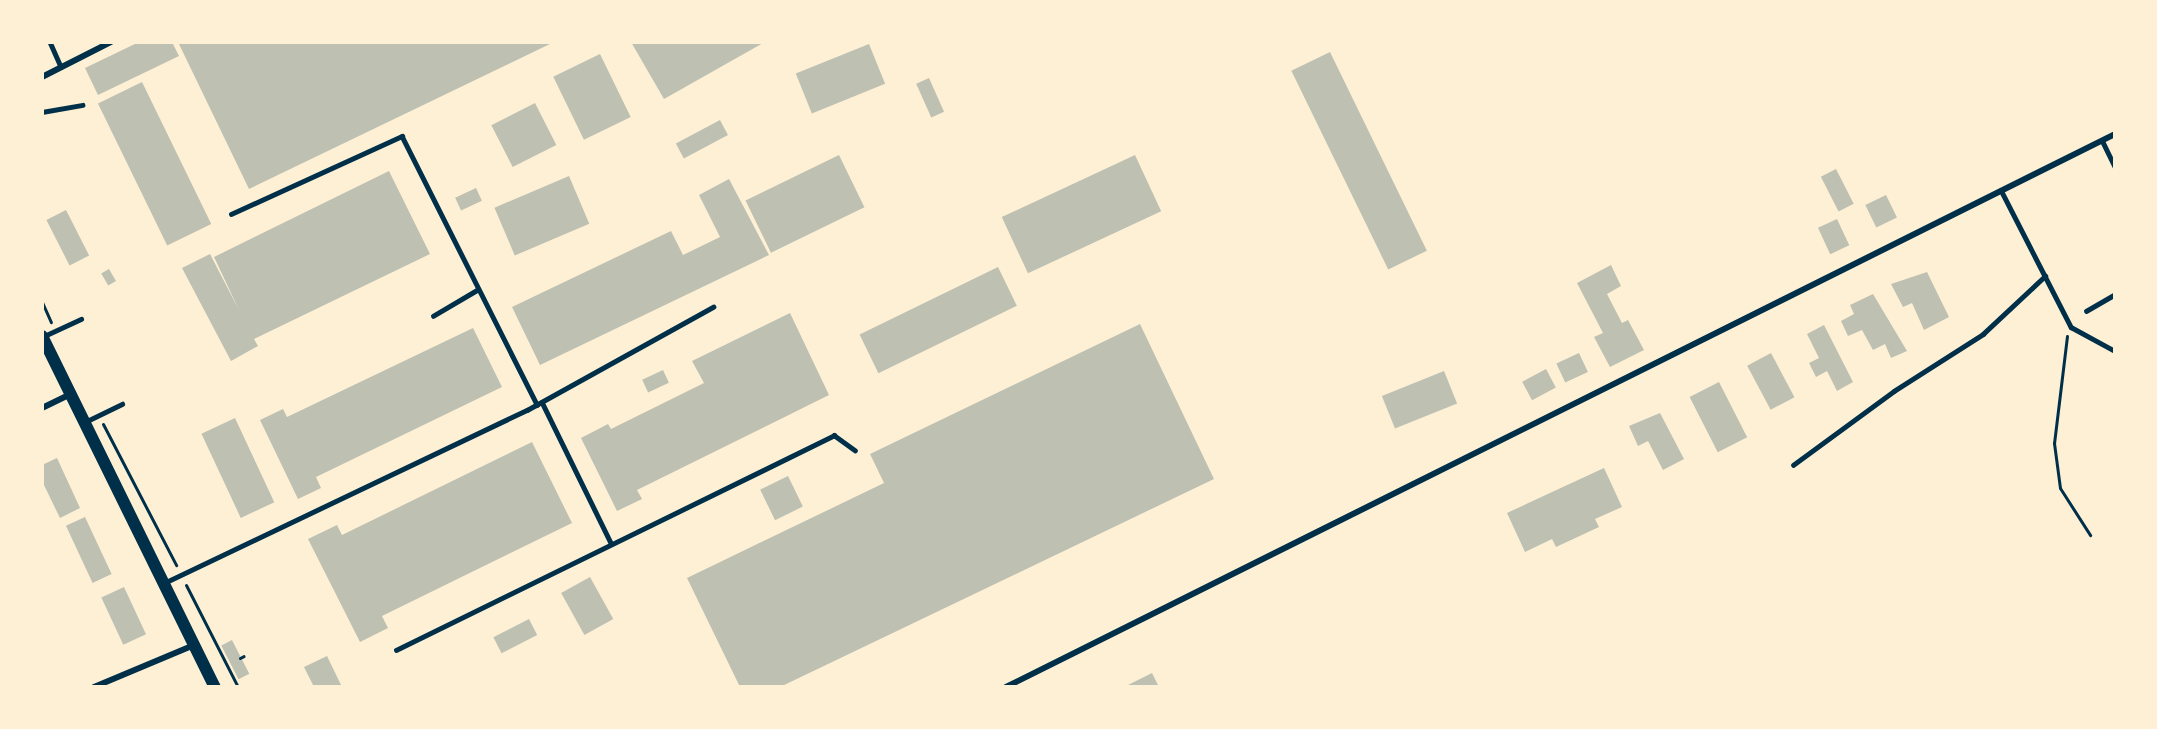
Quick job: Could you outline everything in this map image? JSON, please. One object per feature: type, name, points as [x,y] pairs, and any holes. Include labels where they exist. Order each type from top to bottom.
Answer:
[{"type":"main road","points":[[42,336],[215,687]]},
{"type":"street","points":[[42,76],[111,42]]},
{"type":"street","points":[[1006,687],[2115,134]]},
{"type":"street","points":[[42,408],[71,394]]},
{"type":"street","points":[[94,687],[194,645]]},
{"type":"lane","points":[[50,42],[61,67]]},
{"type":"lane","points":[[42,112],[82,105]]},
{"type":"lane","points":[[231,214],[402,136],[477,290],[539,403],[611,543]]},
{"type":"lane","points":[[2102,140],[2115,167]]},
{"type":"lane","points":[[2001,190],[2069,322],[2115,351]]},
{"type":"lane","points":[[1793,465],[1894,391],[1983,334],[2045,276]]},
{"type":"lane","points":[[433,316],[477,290]]},
{"type":"lane","points":[[2086,311],[2115,294]]},
{"type":"lane","points":[[164,582],[539,403],[712,306]]},
{"type":"lane","points":[[42,336],[81,319]]},
{"type":"lane","points":[[85,422],[122,404]]},
{"type":"lane","points":[[396,650],[834,435],[855,450]]},
{"type":"path","points":[[42,302],[55,331]]},
{"type":"path","points":[[2069,322],[2054,443],[2060,488],[2090,535]]},
{"type":"path","points":[[99,415],[228,663],[238,687]]},
{"type":"building","points":[[139,42],[172,42],[179,56],[98,95],[85,68]]},
{"type":"building","points":[[178,42],[554,42],[249,189]]},
{"type":"building","points":[[631,42],[765,42],[664,99]]},
{"type":"building","points":[[869,44],[885,84],[812,113],[796,74]]},
{"type":"building","points":[[1330,52],[1427,251],[1388,269],[1291,71]]},
{"type":"building","points":[[600,54],[631,117],[584,140],[553,77]]},
{"type":"building","points":[[929,78],[944,112],[931,117],[916,84]]},
{"type":"building","points":[[142,82],[211,224],[167,245],[98,103]]},
{"type":"building","points":[[535,103],[556,145],[513,167],[491,125]]},
{"type":"building","points":[[720,120],[728,135],[684,158],[676,143]]},
{"type":"building","points":[[839,155],[864,207],[771,253],[746,201]]},
{"type":"building","points":[[1135,155],[1161,211],[1028,273],[1002,217]]},
{"type":"building","points":[[1836,169],[1854,204],[1839,211],[1821,177]]},
{"type":"building","points":[[389,171],[430,254],[254,339],[258,346],[231,361],[182,268],[210,254],[239,310],[214,257]]},
{"type":"building","points":[[569,176],[589,224],[515,256],[494,208]]},
{"type":"building","points":[[729,179],[769,255],[540,365],[512,307],[671,231],[683,255],[720,237],[699,195]]},
{"type":"building","points":[[476,188],[482,201],[461,210],[455,198]]},
{"type":"building","points":[[1886,195],[1897,217],[1876,228],[1865,205]]},
{"type":"building","points":[[66,210],[89,255],[70,265],[46,220]]},
{"type":"building","points":[[1837,219],[1849,245],[1830,254],[1818,228]]},
{"type":"building","points":[[1611,265],[1621,286],[1607,294],[1622,323],[1628,320],[1644,350],[1610,367],[1594,337],[1603,333],[1577,283]]},
{"type":"building","points":[[998,267],[1017,306],[878,373],[860,335]]},
{"type":"building","points":[[109,269],[116,281],[108,286],[101,274]]},
{"type":"building","points":[[1927,272],[1949,317],[1924,330],[1912,303],[1903,307],[1891,284]]},
{"type":"building","points":[[1873,294],[1907,351],[1891,358],[1885,344],[1873,350],[1862,330],[1848,336],[1841,321],[1854,314],[1850,305]]},
{"type":"building","points":[[790,313],[829,395],[637,490],[642,499],[617,511],[581,438],[608,424],[611,429],[704,383],[692,361]]},
{"type":"building","points":[[1140,324],[1214,479],[780,687],[740,687],[687,578],[884,483],[870,454]]},
{"type":"building","points":[[1824,325],[1853,382],[1837,391],[1827,371],[1816,377],[1809,363],[1819,358],[1807,334]]},
{"type":"building","points":[[473,328],[502,387],[316,477],[321,488],[298,499],[260,420],[283,409],[287,417]]},
{"type":"building","points":[[1579,353],[1588,372],[1565,383],[1556,364]]},
{"type":"building","points":[[1771,353],[1794,397],[1771,410],[1747,366]]},
{"type":"building","points":[[1546,369],[1556,388],[1532,400],[1522,382]]},
{"type":"building","points":[[663,370],[669,383],[648,392],[642,380]]},
{"type":"building","points":[[1444,371],[1457,403],[1395,429],[1382,396]]},
{"type":"building","points":[[1719,382],[1747,437],[1718,452],[1690,397]]},
{"type":"building","points":[[1660,413],[1684,459],[1663,470],[1648,441],[1638,446],[1629,426]]},
{"type":"building","points":[[235,418],[274,502],[241,518],[201,434]]},
{"type":"building","points":[[532,442],[572,523],[382,616],[388,628],[360,642],[308,539],[337,525],[342,535]]},
{"type":"building","points":[[57,458],[80,508],[60,518],[42,481],[42,465]]},
{"type":"building","points":[[1604,468],[1622,507],[1595,519],[1599,527],[1556,547],[1552,539],[1525,552],[1507,513]]},
{"type":"building","points":[[788,476],[803,507],[775,520],[760,490]]},
{"type":"building","points":[[85,517],[112,574],[93,583],[66,526]]},
{"type":"building","points":[[590,577],[613,619],[584,635],[561,593]]},
{"type":"building","points":[[124,587],[146,634],[123,645],[101,598]]},
{"type":"building","points":[[529,619],[537,635],[502,653],[493,637]]},
{"type":"building","points":[[232,640],[249,674],[239,679],[221,645]]},
{"type":"building","points":[[327,656],[342,687],[314,687],[304,667]]},
{"type":"building","points":[[1152,673],[1159,687],[1124,687]]}]
